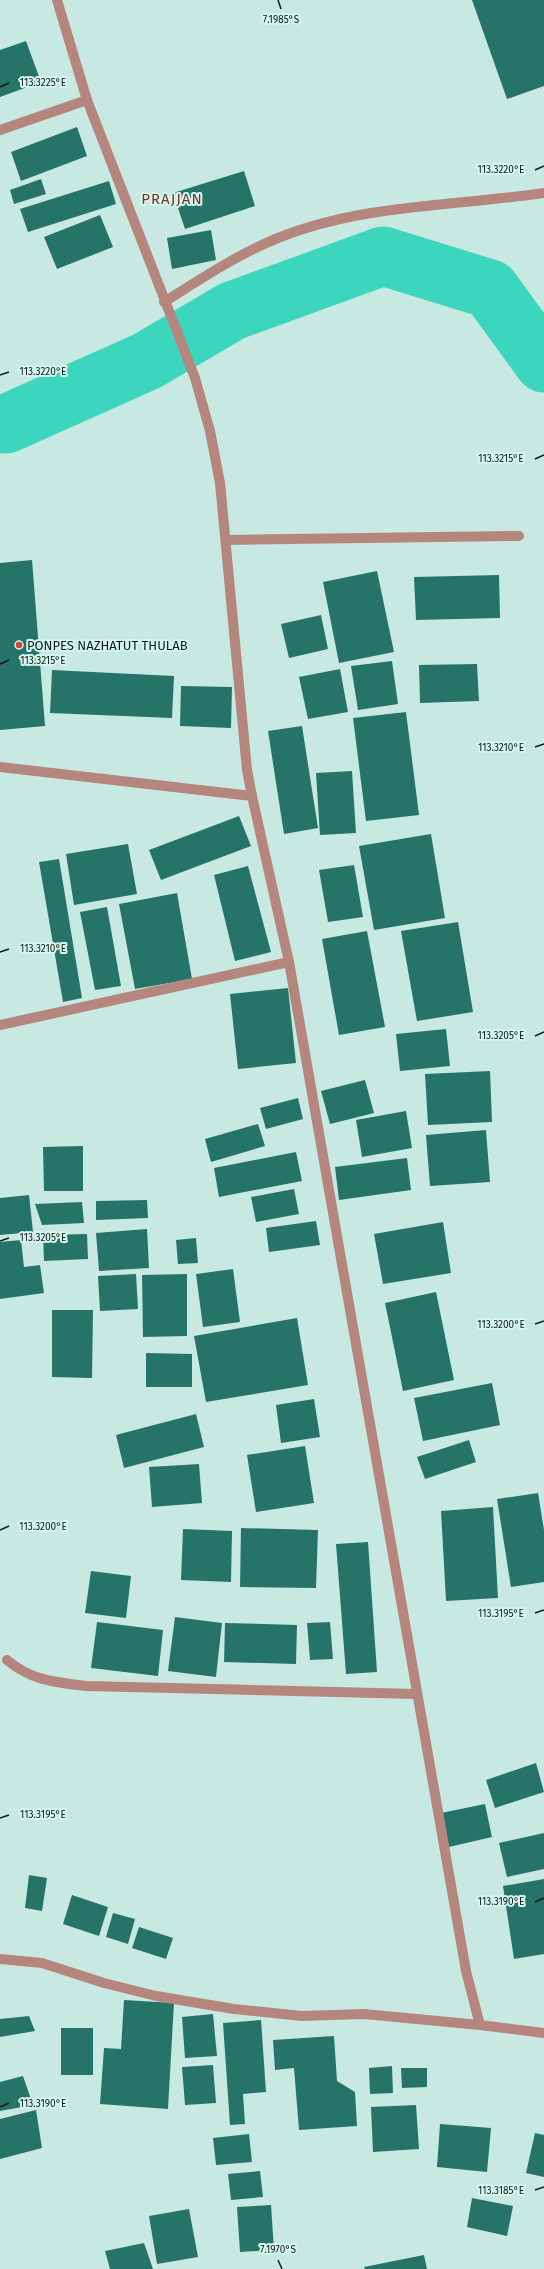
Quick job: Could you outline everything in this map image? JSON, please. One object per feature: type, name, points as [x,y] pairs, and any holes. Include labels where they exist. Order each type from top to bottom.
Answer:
[{"type":"street","points":[[57,0],[87,100],[164,302],[195,378],[210,431],[220,483],[247,770],[289,962],[466,1971],[480,2025]]},
{"type":"street","points":[[0,130],[87,100]]},
{"type":"street","points":[[164,302],[227,263],[272,241],[331,222],[393,209],[491,201],[544,193]]},
{"type":"street","points":[[226,540],[519,536]]},
{"type":"street","points":[[0,767],[252,796]]},
{"type":"street","points":[[0,1025],[289,962]]},
{"type":"street","points":[[7,1660],[21,1671],[43,1680],[86,1686],[417,1694]]},
{"type":"street","points":[[0,1959],[42,1963],[104,1983],[156,1996],[234,2009],[302,2016],[364,2014],[480,2025],[544,2033]]},
{"type":"building","points":[[472,0],[544,0],[544,86],[507,99]]},
{"type":"building","points":[[26,41],[41,82],[0,97],[0,50]]},
{"type":"building","points":[[77,127],[87,156],[21,181],[11,152]]},
{"type":"building","points":[[244,171],[255,206],[185,229],[173,193]]},
{"type":"building","points":[[41,179],[46,194],[14,204],[10,190]]},
{"type":"building","points":[[109,181],[116,204],[28,232],[20,209]]},
{"type":"building","points":[[100,215],[113,247],[57,269],[44,237]]},
{"type":"building","points":[[211,230],[216,260],[172,269],[167,238]]},
{"type":"building","name":"PONPES NAZHATUT THULAB","points":[[32,560],[45,726],[0,730],[0,563]]},
{"type":"building","points":[[377,571],[394,652],[339,663],[323,582]]},
{"type":"building","points":[[499,575],[500,618],[416,620],[414,577]]},
{"type":"building","points":[[321,615],[328,649],[289,658],[281,624]]},
{"type":"building","points":[[392,661],[398,704],[358,710],[351,666]]},
{"type":"building","points":[[477,664],[479,701],[420,703],[419,665]]},
{"type":"building","points":[[340,669],[348,712],[308,719],[299,677]]},
{"type":"building","points":[[52,670],[174,676],[172,718],[50,713]]},
{"type":"building","points":[[181,686],[232,687],[231,728],[180,726]]},
{"type":"building","points":[[406,712],[419,815],[366,821],[353,718]]},
{"type":"building","points":[[302,726],[318,828],[284,834],[268,731]]},
{"type":"building","points":[[352,771],[356,833],[320,835],[316,773]]},
{"type":"building","points":[[239,816],[251,846],[161,880],[149,850]]},
{"type":"building","points":[[431,834],[445,918],[374,930],[359,846]]},
{"type":"building","points":[[128,844],[137,894],[74,905],[66,854]]},
{"type":"building","points":[[59,859],[82,998],[63,1002],[39,862]]},
{"type":"building","points":[[354,865],[363,917],[328,922],[319,870]]},
{"type":"building","points":[[248,866],[271,952],[235,961],[214,875]]},
{"type":"building","points":[[177,893],[192,979],[135,989],[119,904]]},
{"type":"building","points":[[107,907],[121,986],[95,990],[80,912]]},
{"type":"building","points":[[458,922],[473,1012],[417,1021],[401,931]]},
{"type":"building","points":[[367,931],[385,1027],[339,1035],[322,939]]},
{"type":"building","points":[[288,988],[296,1063],[238,1069],[230,994]]},
{"type":"building","points":[[446,1029],[450,1066],[400,1071],[396,1034]]},
{"type":"building","points":[[490,1071],[492,1122],[428,1125],[425,1074]]},
{"type":"building","points":[[365,1080],[374,1113],[330,1124],[321,1091]]},
{"type":"building","points":[[298,1098],[303,1119],[266,1129],[260,1108]]},
{"type":"building","points":[[406,1111],[412,1148],[362,1157],[356,1120]]},
{"type":"building","points":[[258,1124],[265,1146],[211,1162],[205,1139]]},
{"type":"building","points":[[486,1130],[490,1182],[430,1186],[426,1135]]},
{"type":"building","points":[[83,1146],[83,1191],[44,1191],[43,1147]]},
{"type":"building","points":[[296,1152],[302,1181],[219,1197],[214,1168]]},
{"type":"building","points":[[407,1158],[411,1190],[339,1200],[335,1167]]},
{"type":"building","points":[[294,1189],[299,1214],[256,1222],[251,1197]]},
{"type":"building","points":[[29,1195],[33,1232],[0,1235],[0,1198]]},
{"type":"building","points":[[147,1200],[148,1218],[96,1220],[96,1201]]},
{"type":"building","points":[[82,1202],[84,1223],[42,1225],[35,1204]]},
{"type":"building","points":[[316,1221],[320,1245],[269,1252],[266,1228]]},
{"type":"building","points":[[443,1222],[451,1273],[383,1284],[374,1234]]},
{"type":"building","points":[[147,1229],[149,1268],[99,1271],[96,1233]]},
{"type":"building","points":[[87,1234],[88,1259],[44,1261],[43,1235]]},
{"type":"building","points":[[196,1238],[198,1263],[178,1264],[176,1240]]},
{"type":"building","points":[[21,1240],[24,1267],[40,1265],[44,1293],[0,1299],[0,1242]]},
{"type":"building","points":[[233,1269],[240,1322],[203,1327],[196,1274]]},
{"type":"building","points":[[136,1274],[138,1309],[100,1311],[98,1276]]},
{"type":"building","points":[[187,1274],[187,1336],[143,1337],[142,1275]]},
{"type":"building","points":[[436,1292],[454,1380],[403,1391],[385,1303]]},
{"type":"building","points":[[52,1310],[93,1310],[92,1378],[52,1377]]},
{"type":"building","points":[[297,1318],[308,1385],[206,1402],[194,1336]]},
{"type":"building","points":[[146,1353],[192,1354],[192,1387],[146,1387]]},
{"type":"building","points":[[492,1383],[500,1425],[423,1441],[414,1398]]},
{"type":"building","points":[[314,1399],[320,1437],[281,1443],[276,1405]]},
{"type":"building","points":[[196,1414],[204,1447],[124,1468],[116,1435]]},
{"type":"building","points":[[469,1440],[476,1462],[425,1479],[417,1457]]},
{"type":"building","points":[[305,1446],[314,1503],[256,1512],[247,1455]]},
{"type":"building","points":[[199,1464],[202,1503],[152,1507],[149,1467]]},
{"type":"building","points":[[538,1493],[544,1530],[544,1582],[511,1587],[497,1499]]},
{"type":"building","points":[[493,1507],[498,1598],[446,1601],[441,1511]]},
{"type":"building","points":[[241,1528],[318,1530],[316,1588],[240,1587]]},
{"type":"building","points":[[183,1529],[232,1531],[231,1582],[181,1580]]},
{"type":"building","points":[[368,1542],[377,1672],[346,1674],[336,1544]]},
{"type":"building","points":[[91,1571],[131,1576],[126,1618],[85,1613]]},
{"type":"building","points":[[175,1617],[222,1623],[216,1677],[168,1671]]},
{"type":"building","points":[[97,1622],[163,1630],[158,1676],[91,1668]]},
{"type":"building","points":[[330,1622],[333,1659],[310,1660],[307,1623]]},
{"type":"building","points":[[225,1623],[297,1625],[296,1664],[224,1662]]},
{"type":"building","points":[[536,1763],[544,1792],[495,1808],[486,1780]]},
{"type":"building","points":[[485,1804],[492,1837],[449,1847],[441,1813]]},
{"type":"building","points":[[544,1833],[544,1869],[507,1877],[499,1843]]},
{"type":"building","points":[[29,1875],[47,1878],[42,1911],[25,1908]]},
{"type":"building","points":[[544,1879],[544,1954],[514,1959],[503,1886]]},
{"type":"building","points":[[72,1895],[108,1907],[99,1936],[63,1924]]},
{"type":"building","points":[[113,1913],[135,1919],[128,1944],[106,1937]]},
{"type":"building","points":[[139,1927],[173,1938],[166,1959],[132,1948]]},
{"type":"building","points":[[124,2000],[174,2003],[168,2109],[100,2104],[104,2048],[121,2049]]},
{"type":"building","points":[[213,2014],[217,2056],[185,2058],[182,2017]]},
{"type":"building","points":[[29,2016],[35,2031],[0,2037],[0,2019]]},
{"type":"building","points":[[261,2020],[266,2092],[243,2094],[245,2124],[230,2125],[223,2023]]},
{"type":"building","points":[[61,2028],[93,2028],[93,2075],[61,2075]]},
{"type":"building","points":[[334,2036],[337,2081],[355,2092],[357,2126],[299,2130],[294,2068],[275,2070],[273,2040]]},
{"type":"building","points":[[213,2065],[216,2103],[185,2105],[182,2067]]},
{"type":"building","points":[[392,2066],[393,2093],[370,2094],[369,2068]]},
{"type":"building","points":[[401,2068],[427,2068],[427,2087],[402,2088]]},
{"type":"building","points":[[23,2076],[33,2105],[0,2111],[0,2082]]},
{"type":"building","points":[[416,2105],[419,2149],[373,2152],[371,2107]]},
{"type":"building","points":[[36,2110],[42,2148],[0,2159],[0,2119]]},
{"type":"building","points":[[440,2124],[491,2128],[487,2172],[437,2167]]},
{"type":"building","points":[[535,2133],[544,2135],[544,2177],[526,2173]]},
{"type":"building","points":[[249,2134],[252,2162],[216,2165],[213,2138]]},
{"type":"building","points":[[260,2171],[263,2197],[231,2200],[228,2174]]},
{"type":"building","points":[[472,2198],[513,2206],[507,2236],[467,2227]]},
{"type":"building","points":[[271,2205],[274,2250],[240,2252],[237,2207]]},
{"type":"building","points":[[189,2209],[198,2257],[157,2264],[149,2216]]},
{"type":"building","points":[[144,2243],[153,2269],[110,2269],[105,2251]]},
{"type":"building","points":[[424,2255],[427,2269],[365,2269],[364,2267]]},
{"type":"waterway","points":[[6,424],[147,361],[232,311],[383,256],[490,289],[544,363]]},
{"type":"place","name":"PONPES NAZHATUT THULAB","points":[[19,645]]},
{"type":"district","name":"PRAJJAN","points":[[172,199]]}]
